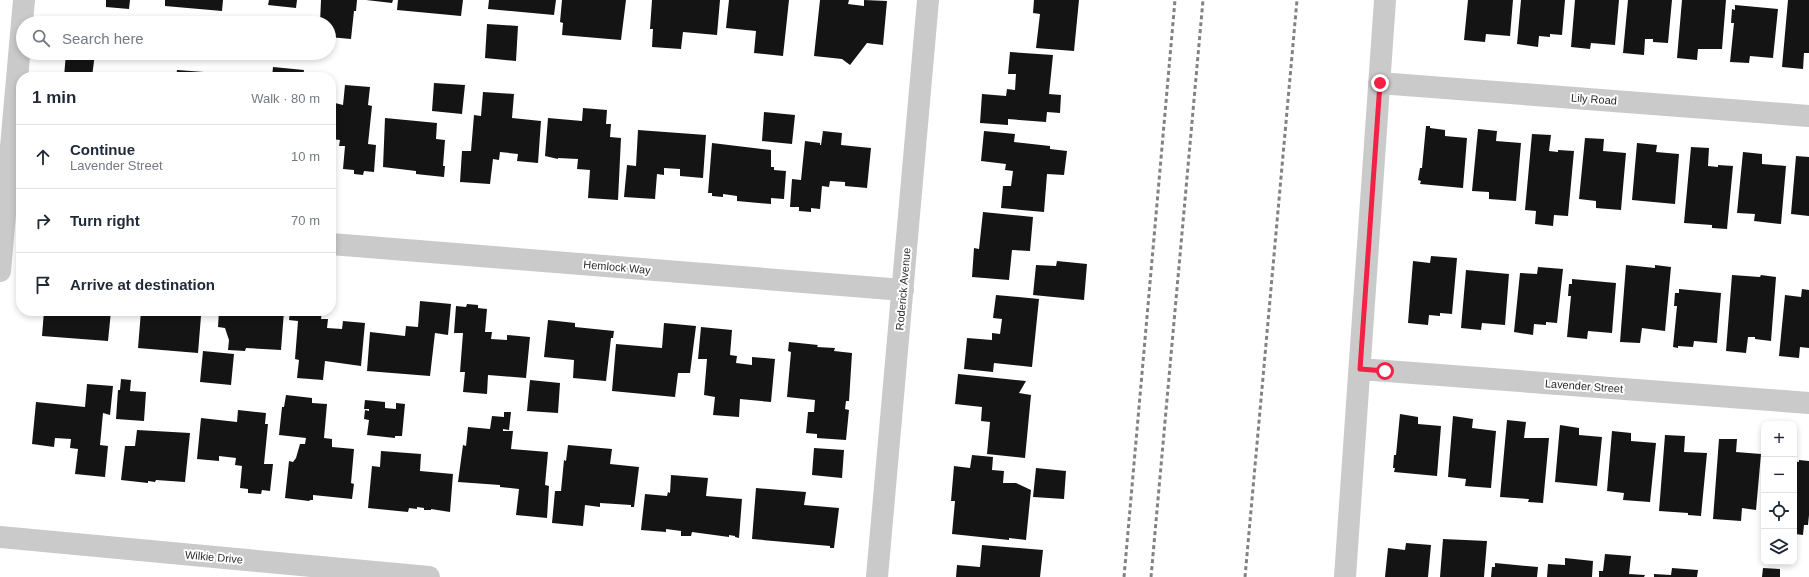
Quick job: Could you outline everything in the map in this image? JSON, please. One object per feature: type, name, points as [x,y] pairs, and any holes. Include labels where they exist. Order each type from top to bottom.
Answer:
[{"type":"street","points":[[23,16],[24,0]]},
{"type":"street","name":"Roderick Avenue","points":[[876,577],[928,0]]},
{"type":"street","points":[[1345,577],[1385,0]]},
{"type":"street","points":[[20,72],[21,60]]},
{"type":"street","name":"Lily Road","points":[[1380,83],[1809,116]]},
{"type":"street","points":[[0,271],[13,219],[16,159]]},
{"type":"street","name":"Hemlock Way","points":[[336,244],[903,290]]},
{"type":"street","name":"Lavender Street","points":[[1360,369],[1809,403]]},
{"type":"street","name":"Wilkie Drive","points":[[0,537],[429,577]]},
{"type":"building","points":[[106,0],[130,0],[129,9],[106,7]]},
{"type":"building","points":[[165,0],[223,0],[222,11],[165,6]]},
{"type":"building","points":[[269,0],[297,0],[296,8],[268,5]]},
{"type":"building","points":[[321,0],[357,0],[356,11],[354,11],[351,39],[336,38],[336,16],[320,16]]},
{"type":"building","points":[[366,0],[393,0],[392,3]]},
{"type":"building","points":[[398,0],[463,0],[461,16],[397,10]]},
{"type":"building","points":[[489,0],[556,0],[554,15],[488,9]]},
{"type":"building","points":[[562,0],[626,0],[621,40],[562,35],[563,23],[560,22]]},
{"type":"building","points":[[652,0],[720,0],[717,35],[683,32],[681,49],[652,47],[653,29],[650,29]]},
{"type":"building","points":[[729,0],[789,0],[783,56],[754,53],[756,31],[726,28]]},
{"type":"building","points":[[820,0],[849,0],[848,4],[864,6],[864,0],[887,1],[883,45],[867,43],[850,65],[842,59],[814,56]]},
{"type":"building","points":[[1034,0],[1079,0],[1074,51],[1036,48],[1040,14],[1033,13]]},
{"type":"building","points":[[1468,0],[1513,0],[1510,36],[1486,34],[1485,42],[1464,40]]},
{"type":"building","points":[[1521,0],[1565,0],[1562,35],[1550,34],[1550,37],[1539,36],[1538,47],[1517,44]]},
{"type":"building","points":[[1575,0],[1619,0],[1615,45],[1591,43],[1590,49],[1571,47]]},
{"type":"building","points":[[1628,0],[1672,0],[1668,43],[1653,42],[1653,39],[1645,39],[1644,55],[1623,53]]},
{"type":"building","points":[[1682,0],[1726,0],[1722,49],[1698,49],[1697,60],[1677,58]]},
{"type":"building","points":[[1788,0],[1809,0],[1809,53],[1804,53],[1803,69],[1782,67]]},
{"type":"building","points":[[1735,5],[1778,9],[1773,58],[1750,56],[1749,63],[1730,62],[1734,23],[1731,23],[1732,9],[1735,10]]},
{"type":"building","points":[[487,24],[518,26],[516,61],[485,58]]},
{"type":"building","points":[[1010,52],[1053,55],[1049,94],[1061,95],[1060,113],[1047,112],[1046,122],[1008,119],[1008,125],[980,123],[982,94],[1006,96],[1007,89],[1015,90],[1016,74],[1008,74]]},
{"type":"building","points":[[65,60],[94,60],[93,72],[64,72]]},
{"type":"building","points":[[273,67],[304,70],[304,72],[272,72]]},
{"type":"building","points":[[177,70],[204,72],[177,72]]},
{"type":"building","points":[[434,83],[465,85],[462,114],[432,111]]},
{"type":"building","points":[[345,85],[370,87],[368,105],[372,106],[368,144],[376,145],[374,172],[364,171],[363,175],[354,174],[354,170],[343,169],[345,146],[339,146],[340,140],[336,140],[336,103],[343,105]]},
{"type":"building","points":[[483,92],[514,94],[512,118],[541,121],[538,163],[517,161],[518,154],[500,152],[499,160],[493,159],[490,184],[460,182],[462,151],[471,151],[474,115],[481,116]]},
{"type":"building","points":[[583,108],[607,110],[606,124],[611,124],[610,137],[621,138],[618,200],[588,198],[590,170],[577,169],[578,159],[558,159],[545,156],[548,118],[582,121]]},
{"type":"building","points":[[764,112],[795,115],[792,144],[762,141]]},
{"type":"building","points":[[385,118],[437,123],[436,139],[445,140],[443,166],[445,166],[444,177],[416,174],[416,171],[383,167]]},
{"type":"building","points":[[1426,126],[1445,130],[1445,136],[1467,138],[1463,188],[1420,184],[1421,181],[1418,180],[1420,168],[1422,168]]},
{"type":"building","points":[[1478,129],[1497,131],[1496,141],[1521,143],[1516,201],[1489,199],[1489,192],[1472,191]]},
{"type":"building","points":[[638,130],[706,135],[703,178],[680,176],[680,169],[664,168],[664,175],[657,174],[655,199],[624,197],[627,165],[636,166]]},
{"type":"building","points":[[823,131],[842,133],[841,145],[871,148],[867,188],[845,186],[845,182],[830,181],[829,187],[822,186],[820,209],[811,208],[811,212],[799,211],[799,207],[790,207],[792,179],[801,180],[805,141],[820,143],[821,145]]},
{"type":"building","points":[[984,131],[1015,134],[1014,142],[1050,146],[1050,149],[1067,151],[1064,175],[1047,174],[1044,212],[1001,208],[1003,186],[1011,186],[1013,171],[1005,170],[1006,164],[981,161]]},
{"type":"building","points":[[1532,134],[1551,135],[1549,151],[1574,151],[1568,216],[1554,215],[1553,226],[1535,224],[1536,211],[1525,210]]},
{"type":"building","points":[[1585,138],[1604,139],[1603,151],[1626,153],[1621,210],[1596,208],[1596,201],[1579,199]]},
{"type":"building","points":[[712,143],[771,150],[771,167],[774,167],[774,170],[786,171],[784,199],[771,198],[771,204],[737,201],[737,196],[723,194],[723,197],[712,196],[712,193],[708,193]]},
{"type":"building","points":[[1637,143],[1657,145],[1656,152],[1679,154],[1675,204],[1632,200]]},
{"type":"building","points":[[1691,147],[1709,148],[1708,166],[1733,166],[1727,229],[1712,228],[1712,225],[1684,223]]},
{"type":"building","points":[[1743,152],[1762,154],[1762,164],[1786,166],[1781,224],[1754,221],[1755,214],[1737,213]]},
{"type":"building","points":[[1796,156],[1809,157],[1809,216],[1791,214]]},
{"type":"building","points":[[983,212],[1033,217],[1030,251],[1012,250],[1009,280],[972,277],[974,248],[979,249]]},
{"type":"building","points":[[1431,256],[1457,258],[1452,314],[1440,313],[1440,316],[1429,315],[1428,325],[1408,323],[1413,261],[1430,263]]},
{"type":"building","points":[[1057,261],[1087,264],[1084,300],[1033,295],[1036,265],[1056,266]]},
{"type":"building","points":[[1626,265],[1655,268],[1655,265],[1671,267],[1665,331],[1642,328],[1640,343],[1620,342]]},
{"type":"building","points":[[1538,267],[1563,269],[1557,323],[1546,322],[1546,325],[1534,324],[1533,335],[1514,332],[1520,273],[1537,274]]},
{"type":"building","points":[[1466,270],[1509,274],[1505,325],[1482,323],[1481,330],[1461,328]]},
{"type":"building","points":[[1732,275],[1760,277],[1761,275],[1776,277],[1771,341],[1748,337],[1746,353],[1726,351]]},
{"type":"building","points":[[1572,279],[1616,283],[1612,333],[1588,331],[1587,339],[1567,337],[1571,296],[1568,296],[1569,284],[1572,284]]},
{"type":"building","points":[[1679,289],[1721,293],[1717,343],[1694,341],[1693,347],[1673,347],[1677,306],[1674,306],[1675,293],[1679,293]]},
{"type":"building","points":[[1802,289],[1809,290],[1809,348],[1800,347],[1799,358],[1779,356],[1785,295],[1801,297]]},
{"type":"building","points":[[996,295],[1039,299],[1032,367],[994,363],[993,372],[964,369],[967,338],[992,340],[992,333],[1000,334],[1002,319],[993,318]]},
{"type":"building","points":[[420,301],[451,304],[448,335],[435,333],[430,376],[367,371],[370,332],[405,336],[406,326],[418,327]]},
{"type":"building","points":[[467,304],[478,305],[478,308],[487,309],[485,332],[492,332],[491,339],[507,340],[507,335],[530,337],[526,378],[488,375],[487,394],[463,392],[465,372],[460,372],[463,333],[454,333],[456,306],[466,307]]},
{"type":"building","points":[[44,316],[110,316],[108,341],[42,336]]},
{"type":"building","points":[[141,316],[201,316],[198,353],[138,348]]},
{"type":"building","points":[[219,316],[284,316],[281,350],[246,348],[245,351],[228,350],[229,340],[225,328],[218,327]]},
{"type":"building","points":[[289,316],[321,316],[321,319],[328,319],[327,328],[342,329],[343,321],[365,323],[361,366],[325,361],[323,380],[297,378],[299,360],[295,359],[298,321],[289,320]]},
{"type":"building","points":[[548,320],[575,323],[575,327],[614,331],[613,338],[611,338],[606,381],[573,378],[574,360],[544,357]]},
{"type":"building","points":[[664,323],[696,326],[690,373],[678,373],[675,397],[612,391],[616,344],[662,348]]},
{"type":"building","points":[[701,327],[732,330],[730,355],[737,356],[736,363],[752,365],[752,357],[775,359],[771,402],[740,399],[739,417],[713,415],[715,397],[704,395],[707,359],[698,359]]},
{"type":"building","points":[[789,342],[818,345],[817,347],[835,348],[834,351],[852,353],[849,401],[846,401],[845,409],[849,410],[846,440],[817,438],[817,434],[806,433],[808,412],[814,412],[815,400],[787,397],[791,352],[788,351]]},
{"type":"building","points":[[203,351],[234,354],[231,385],[200,382]]},
{"type":"building","points":[[958,374],[1026,381],[1019,393],[1031,395],[1025,458],[987,454],[990,422],[981,421],[982,407],[955,404]]},
{"type":"building","points":[[121,379],[131,380],[130,391],[146,392],[144,421],[116,419],[118,390],[120,390]]},
{"type":"building","points":[[530,380],[560,383],[558,413],[527,411]]},
{"type":"building","points":[[87,384],[113,386],[110,415],[103,413],[100,445],[108,446],[105,477],[75,474],[78,449],[70,448],[71,439],[55,438],[54,447],[32,444],[36,402],[85,407]]},
{"type":"building","points":[[286,395],[312,398],[312,403],[327,404],[324,438],[332,439],[332,447],[354,449],[351,483],[354,484],[352,499],[313,495],[313,500],[309,501],[285,498],[289,461],[293,462],[296,458],[300,444],[305,444],[306,438],[279,435],[282,407],[284,407]]},
{"type":"building","points":[[365,400],[385,402],[385,408],[396,409],[396,403],[405,404],[402,436],[395,436],[395,438],[367,435],[369,420],[364,419],[365,410],[369,411],[369,409],[364,409]]},
{"type":"building","points":[[238,410],[266,413],[265,424],[268,424],[264,464],[273,464],[270,491],[262,490],[261,494],[248,493],[248,489],[240,488],[242,466],[235,465],[236,458],[219,456],[219,461],[197,459],[201,418],[237,422]]},
{"type":"building","points":[[504,412],[511,412],[509,430],[503,429],[503,431],[513,431],[511,449],[548,452],[545,485],[549,486],[547,518],[516,515],[519,489],[500,487],[500,485],[458,482],[463,445],[466,446],[468,427],[490,429],[492,416],[504,417]]},
{"type":"building","points":[[1400,414],[1418,417],[1418,424],[1441,426],[1437,476],[1394,472],[1394,455],[1396,455]]},
{"type":"building","points":[[1453,416],[1473,419],[1472,428],[1496,431],[1491,488],[1465,486],[1466,479],[1448,477]]},
{"type":"building","points":[[1507,420],[1526,422],[1524,438],[1549,438],[1543,503],[1528,502],[1529,499],[1500,497]]},
{"type":"building","points":[[1560,425],[1579,428],[1579,435],[1602,437],[1597,486],[1555,482]]},
{"type":"building","points":[[137,430],[190,433],[185,482],[156,480],[155,482],[148,481],[148,483],[121,480],[125,446],[135,446]]},
{"type":"building","points":[[1612,431],[1631,433],[1631,441],[1656,443],[1650,502],[1623,500],[1624,493],[1607,491]]},
{"type":"building","points":[[1665,435],[1685,436],[1684,452],[1707,453],[1701,516],[1688,515],[1688,513],[1659,511]]},
{"type":"building","points":[[1719,439],[1737,439],[1736,452],[1761,454],[1756,510],[1742,508],[1741,521],[1713,519]]},
{"type":"building","points":[[568,445],[612,449],[610,464],[639,467],[634,507],[631,507],[631,505],[600,503],[600,507],[585,505],[583,526],[552,523],[555,491],[561,491],[564,460],[566,461]]},
{"type":"building","points":[[814,448],[844,450],[842,478],[812,475]]},
{"type":"building","points":[[381,451],[421,454],[420,471],[453,474],[450,512],[431,509],[424,510],[424,508],[417,507],[417,509],[409,508],[408,512],[368,508],[372,466],[380,467]]},
{"type":"building","points":[[972,455],[993,457],[992,470],[1004,471],[1003,483],[1016,483],[1031,490],[1026,540],[1009,538],[1009,540],[952,534],[955,501],[951,501],[954,466],[970,468]]},
{"type":"building","points":[[1799,460],[1809,461],[1809,515],[1808,525],[1804,525],[1803,535],[1797,534],[1797,462],[1799,462]]},
{"type":"building","points":[[1036,468],[1066,471],[1064,499],[1033,497]]},
{"type":"building","points":[[671,475],[708,478],[706,496],[742,499],[739,538],[729,535],[729,537],[692,532],[691,536],[681,536],[681,531],[666,529],[666,532],[641,530],[645,494],[667,496],[668,492],[670,493]]},
{"type":"building","points":[[756,488],[806,492],[804,505],[839,508],[834,548],[830,548],[830,546],[752,539]]},
{"type":"building","points":[[1443,539],[1487,541],[1484,577],[1440,577]]},
{"type":"building","points":[[1406,543],[1431,545],[1428,577],[1385,577],[1388,548],[1405,550]]},
{"type":"building","points":[[982,545],[1043,550],[1040,577],[956,577],[957,565],[980,567]]},
{"type":"building","points":[[1605,554],[1631,556],[1629,574],[1645,575],[1644,577],[1599,577],[1599,571],[1603,571]]},
{"type":"building","points":[[1565,558],[1593,561],[1592,577],[1547,577],[1548,564],[1565,565]]},
{"type":"building","points":[[1495,563],[1538,567],[1537,577],[1491,577],[1492,567],[1495,567]]},
{"type":"building","points":[[1672,568],[1698,570],[1697,577],[1654,577],[1654,574],[1671,575]]},
{"type":"building","points":[[1763,568],[1780,569],[1780,577],[1762,577]]},
{"type":"railway","points":[[1124,577],[1175,0]]},
{"type":"railway","points":[[1151,577],[1203,0]]},
{"type":"railway","points":[[1245,577],[1297,0]]},
{"type":"route","points":[[1380,83],[1360,369],[1385,371]]}]
